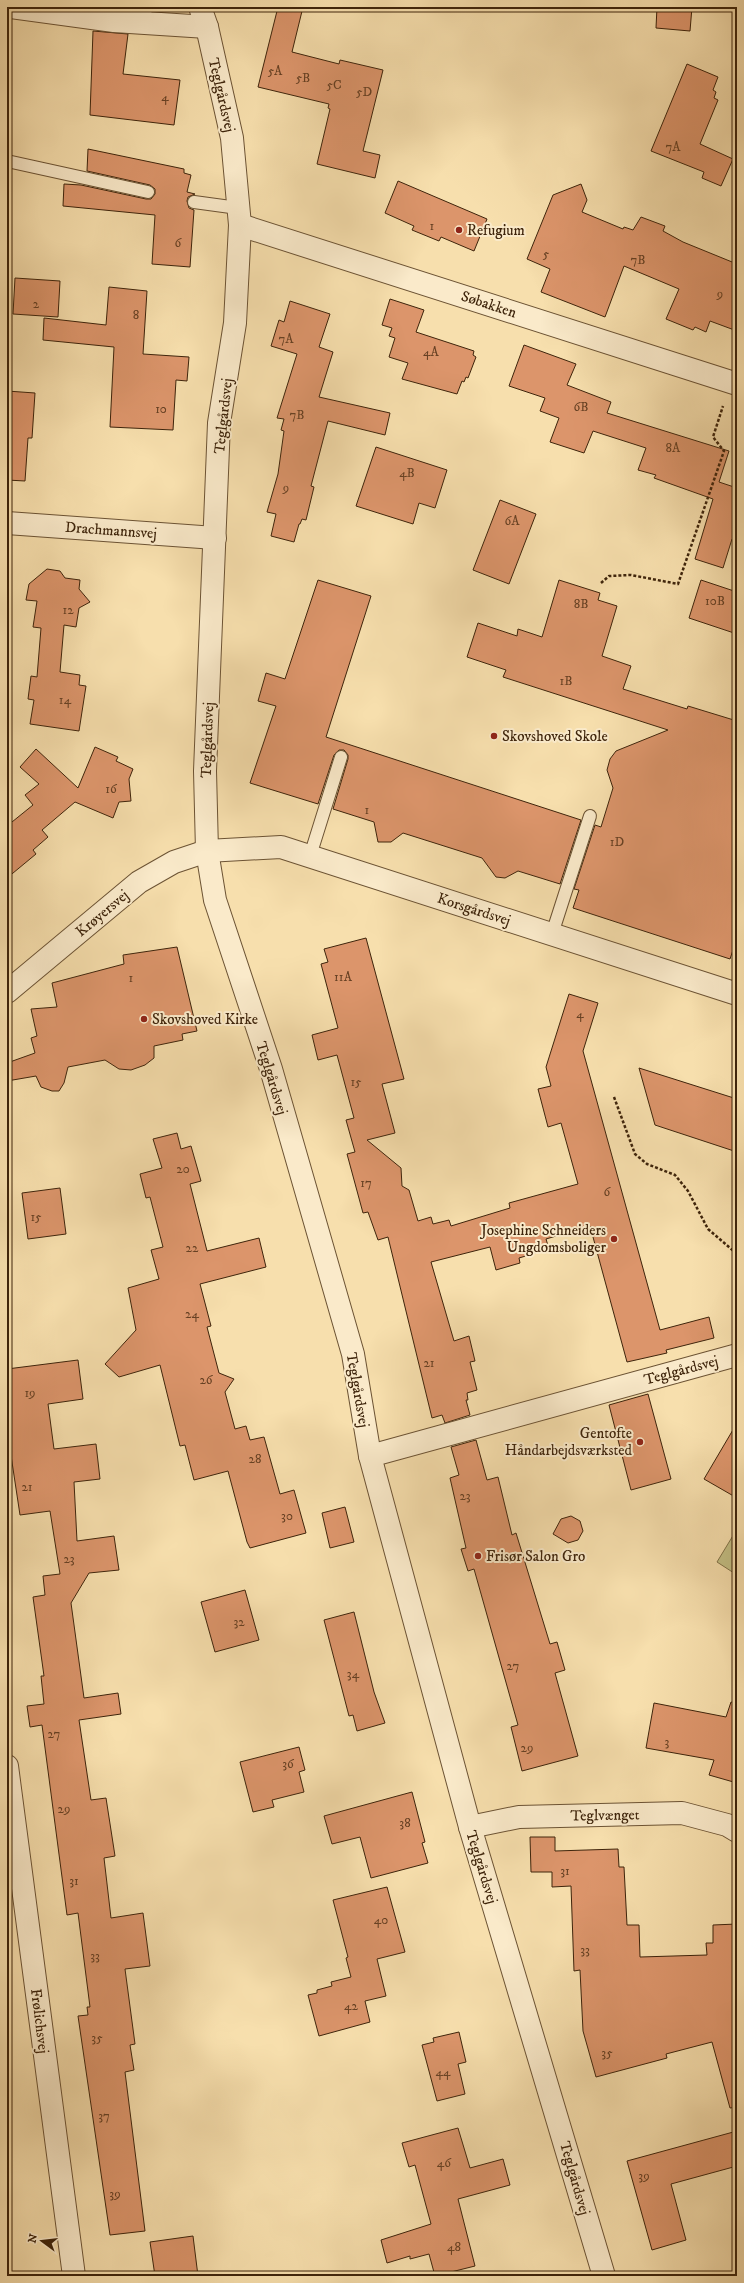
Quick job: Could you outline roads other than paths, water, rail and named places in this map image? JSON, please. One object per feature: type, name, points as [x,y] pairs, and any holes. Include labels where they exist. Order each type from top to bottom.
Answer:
[{"type":"street","points":[[11,7],[114,21],[158,24],[203,17]]},
{"type":"street","name":"Teglgårdsvej","points":[[203,17],[232,138],[239,216],[235,323],[220,423],[206,771],[206,851],[216,900],[271,1069],[353,1354],[370,1456],[470,1827],[604,2276]]},
{"type":"street","name":"Søbakken","points":[[239,216],[734,383]]},
{"type":"street","name":"Drachmannsvej","points":[[7,523],[215,538]]},
{"type":"street","name":"Korsgårdsvej","points":[[206,851],[281,847],[737,994]]},
{"type":"street","name":"Krøyersvej","points":[[7,992],[139,882],[174,862],[206,851]]},
{"type":"street","name":"Teglgårdsvej","points":[[370,1456],[737,1355]]},
{"type":"street","name":"Frølichsvej","points":[[7,1766],[74,2276]]},
{"type":"street","name":"Teglvænget","points":[[470,1827],[518,1817],[682,1813],[727,1825],[737,1831]]},
{"type":"lane","points":[[135,7],[158,24]]},
{"type":"lane","points":[[7,161],[148,192]]},
{"type":"lane","points":[[194,202],[239,216]]},
{"type":"lane","points":[[310,856],[341,757]]},
{"type":"lane","points":[[552,934],[590,816]]},
{"type":"place","name":"Refugium","points":[[459,230]]},
{"type":"place","name":"Skovshoved Skole","points":[[494,736]]},
{"type":"place","name":"Skovshoved Kirke","points":[[144,1019]]},
{"type":"place","name":"Josephine Schneiders Ungdomsboliger","points":[[614,1239]]},
{"type":"place","name":"Gentofte Håndarbejdsværksted","points":[[640,1442]]},
{"type":"place","name":"Frisør Salon Gro","points":[[478,1556]]}]
